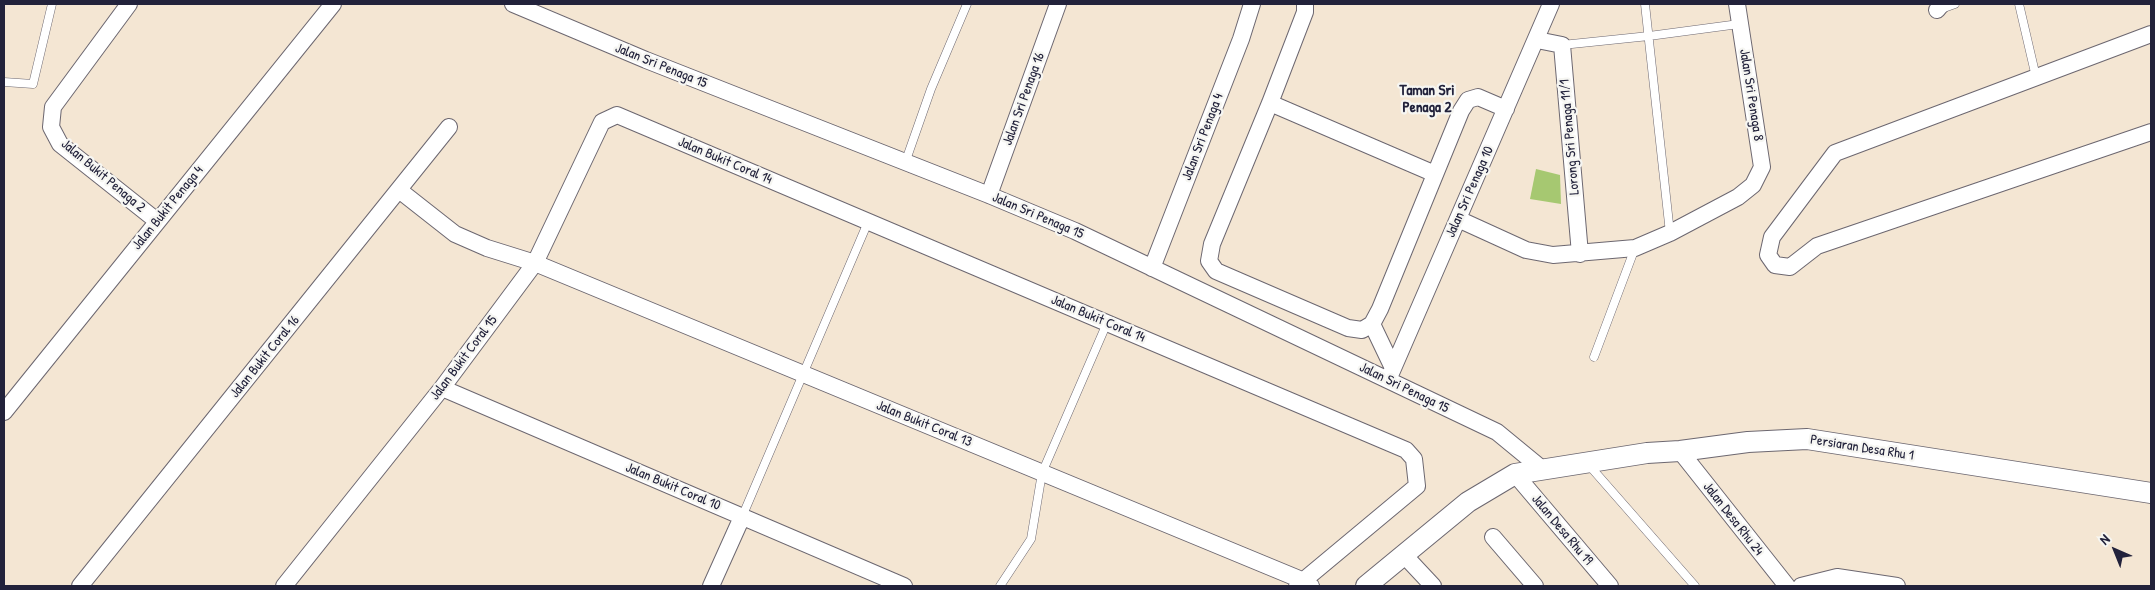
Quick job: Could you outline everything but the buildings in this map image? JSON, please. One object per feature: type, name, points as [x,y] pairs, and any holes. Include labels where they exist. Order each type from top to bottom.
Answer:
[{"type":"street","name":"Jalan Bukit Penaga 2","points":[[129,4],[53,107],[51,127],[60,144],[158,221]]},
{"type":"street","name":"Jalan Bukit Penaga 4","points":[[4,412],[333,4]]},
{"type":"street","name":"Jalan Sri Penaga 15","points":[[513,4],[646,60],[989,195],[1075,231],[1152,268],[1391,374],[1497,432],[1542,469]]},
{"type":"street","name":"Jalan Sri Penaga 16","points":[[989,195],[1056,4]]},
{"type":"street","name":"Jalan Sri Penaga 4","points":[[1152,268],[1241,39],[1252,4]]},
{"type":"street","points":[[1305,4],[1305,12],[1270,103],[1212,244],[1209,261],[1216,271],[1348,328],[1362,330],[1372,324],[1461,111],[1468,100],[1478,97],[1506,109]]},
{"type":"street","name":"Jalan Sri Penaga 10","points":[[1391,374],[1551,4]]},
{"type":"street","name":"Jalan Sri Penaga 8","points":[[1670,233],[1738,197],[1753,185],[1762,167],[1737,4]]},
{"type":"street","points":[[2151,34],[1835,153],[1772,237],[1768,256],[1775,265],[1790,266],[1817,246],[2151,132]]},
{"type":"street","points":[[1537,40],[1562,45]]},
{"type":"street","name":"Lorong Sri Penaga 11/1","points":[[1562,45],[1580,254]]},
{"type":"street","points":[[1270,103],[1435,174]]},
{"type":"street","name":"Jalan Bukit Coral 14","points":[[617,115],[1406,450],[1414,459],[1417,486],[1304,584]]},
{"type":"street","name":"Jalan Bukit Coral 15","points":[[284,586],[442,388],[535,263],[602,122],[617,115]]},
{"type":"street","name":"Jalan Bukit Coral 16","points":[[80,586],[449,127]]},
{"type":"street","name":"Jalan Bukit Coral 13","points":[[399,190],[455,234],[487,248],[535,263],[1042,473],[1304,584]]},
{"type":"street","points":[[1458,219],[1526,250],[1553,255],[1635,248],[1670,233]]},
{"type":"street","points":[[1372,324],[1391,374]]},
{"type":"street","name":"Jalan Bukit Coral 10","points":[[442,388],[904,586]]},
{"type":"street","name":"Persiaran Desa Rhu 1","points":[[1515,474],[1646,453],[1680,451],[1748,442],[1806,439],[2151,494]]},
{"type":"street","name":"Jalan Desa Rhu 24","points":[[1680,451],[1787,586]]},
{"type":"street","points":[[1366,586],[1468,502],[1515,474]]},
{"type":"street","name":"Jalan Desa Rhu 19","points":[[1515,474],[1610,586]]},
{"type":"street","points":[[711,586],[742,517]]},
{"type":"street","points":[[1493,537],[1534,586]]},
{"type":"street","points":[[1404,555],[1433,586]]},
{"type":"street","points":[[1801,586],[1837,578],[1897,586]]},
{"type":"lane","points":[[4,82],[34,84],[52,4]]},
{"type":"lane","points":[[906,163],[931,89],[967,4]]},
{"type":"lane","points":[[1645,4],[1670,233]]},
{"type":"lane","points":[[1939,7],[1955,4]]},
{"type":"lane","points":[[2019,4],[2036,78]]},
{"type":"lane","points":[[1562,45],[1739,24]]},
{"type":"lane","points":[[742,517],[868,222]]},
{"type":"lane","points":[[1594,357],[1635,248]]},
{"type":"lane","points":[[1000,586],[1031,539],[1042,473],[1107,323]]},
{"type":"lane","points":[[1586,462],[1695,586]]},
{"type":"green space","points":[[1536,169],[1560,175],[1561,204],[1530,199]]},
{"type":"district","name":"Taman Sri Penaga 2","points":[[1427,100]]}]
